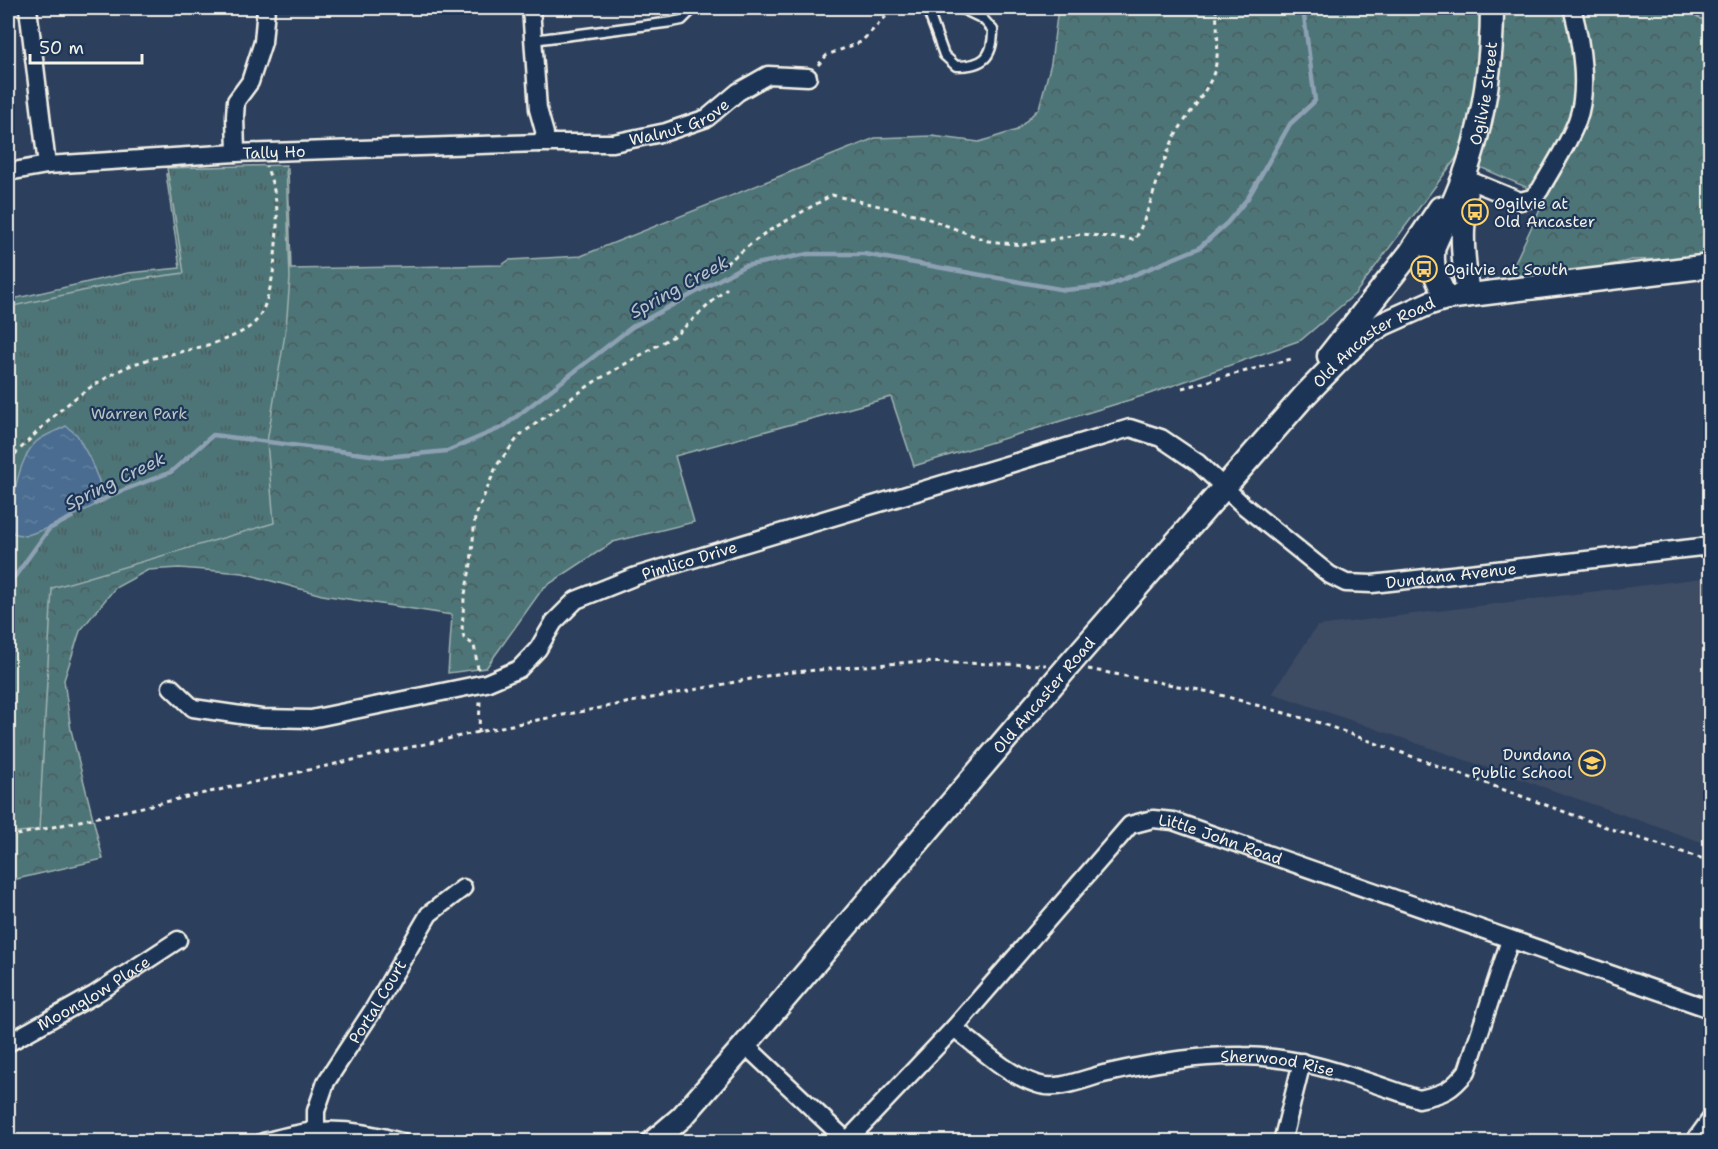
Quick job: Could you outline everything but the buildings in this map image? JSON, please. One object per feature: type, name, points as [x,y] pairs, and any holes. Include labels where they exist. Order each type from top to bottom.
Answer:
[{"type":"street","points":[[28,8],[47,165]]},
{"type":"street","points":[[236,153],[236,101],[250,82],[260,52],[266,8]]},
{"type":"street","points":[[531,8],[538,109],[545,135],[540,143]]},
{"type":"street","name":"Ogilvie Street","points":[[1457,296],[1431,264],[1434,246],[1464,178],[1479,126],[1492,39],[1492,8]]},
{"type":"street","points":[[1304,396],[1337,344],[1410,253],[1429,222],[1464,178],[1520,201],[1532,198],[1540,190],[1578,120],[1583,94],[1580,39],[1573,11]]},
{"type":"street","name":"Walnut Grove","points":[[540,143],[613,143],[666,132],[707,118],[738,92],[768,75],[808,77]]},
{"type":"street","name":"Tally Ho","points":[[8,171],[47,165],[236,153],[540,143]]},
{"type":"street","name":"Ogilvie Street","points":[[1457,296],[1463,258],[1463,229],[1467,199],[1464,178]]},
{"type":"street","name":"Old Ancaster Road","points":[[652,1142],[682,1117],[746,1045],[1069,665],[1304,396],[1341,358],[1383,324],[1425,305],[1457,296],[1710,266]]},
{"type":"street","name":"Pimlico Drive","points":[[171,687],[193,708],[261,718],[311,719],[479,684],[519,669],[538,649],[554,622],[576,600],[636,576],[1130,428],[1161,438],[1198,464],[1224,488]]},
{"type":"street","name":"Dundana Avenue","points":[[1224,488],[1330,575],[1346,583],[1372,584],[1710,546]]},
{"type":"street","name":"Little John Road","points":[[746,1045],[847,1141],[954,1029],[1130,825],[1153,819],[1173,821],[1710,1009]]},
{"type":"street","name":"Portal Court","points":[[316,1131],[316,1111],[326,1082],[373,1010],[429,914],[463,888]]},
{"type":"street","name":"Moonglow Place","points":[[8,1043],[94,994],[178,940]]},
{"type":"street","name":"Sherwood Rise","points":[[954,1029],[1012,1072],[1039,1085],[1066,1085],[1107,1073],[1188,1059],[1244,1056],[1302,1062],[1419,1099],[1439,1095],[1454,1087],[1467,1071],[1510,940]]},
{"type":"street","points":[[1282,1142],[1302,1062]]},
{"type":"street","points":[[1694,1142],[1710,1120]]},
{"type":"street","points":[[263,1142],[316,1131],[370,1134],[401,1142]]},
{"type":"lane","points":[[533,40],[682,20],[694,8]]},
{"type":"lane","points":[[927,8],[944,55],[956,66],[974,66],[985,59],[993,45],[993,30],[983,19],[960,8]]},
{"type":"path","points":[[808,77],[827,55],[861,42],[894,8]]},
{"type":"path","points":[[719,269],[765,233],[832,195],[918,215],[988,241],[1023,245],[1082,234],[1135,240],[1146,220],[1154,187],[1175,136],[1213,74],[1217,51],[1216,8]]},
{"type":"path","points":[[8,461],[63,408],[99,381],[137,363],[242,332],[257,320],[267,298],[275,260],[278,216],[275,187],[266,165],[256,153]]},
{"type":"path","points":[[478,733],[479,684],[474,645],[464,638],[462,630],[464,599],[471,564],[475,517],[497,465],[520,435],[594,382],[677,334],[727,288]]},
{"type":"path","points":[[1182,388],[1295,358]]},
{"type":"path","points":[[8,837],[501,727],[782,673],[912,662],[1069,665],[1210,692],[1320,723],[1620,832],[1710,861]]},
{"type":"shaded area","name":"Dundana Public School","points":[[1710,577],[1710,845],[1272,693],[1317,626]]},
{"type":"green space","points":[[1058,8],[1683,8],[1710,24],[1710,258],[1632,260],[1547,280],[1510,273],[1546,196],[1457,157],[1355,294],[1301,340],[1149,394],[914,466],[891,397],[675,456],[694,522],[613,542],[543,588],[486,668],[448,673],[452,615],[322,595],[243,573],[179,568],[148,570],[115,588],[80,631],[64,680],[71,730],[103,859],[8,881],[8,300],[128,273],[180,268],[166,174],[288,169],[291,269],[502,265],[509,260],[581,256],[875,138],[932,136],[979,142],[1017,130],[1039,108],[1051,63]]},
{"type":"green space","name":"Warren Park","points":[[286,165],[290,278],[286,328],[267,442],[274,523],[52,588],[39,830],[8,833],[8,307],[133,280],[184,273],[167,168]]},
{"type":"water","points":[[66,426],[77,435],[90,459],[99,481],[99,503],[56,525],[25,536],[12,533],[12,511],[16,485],[24,460],[36,442]]},
{"type":"waterway","name":"Spring Creek","points":[[95,504],[116,493],[171,472],[213,435],[386,457],[447,451],[503,427],[632,327],[744,266],[808,254],[864,254],[1065,290],[1107,286],[1199,248],[1227,223],[1248,198],[1290,124],[1315,101],[1303,8]]},
{"type":"waterway","name":"Spring Creek","points":[[8,586],[49,529],[72,517]]},
{"type":"place","name":"Ogilvie at Old Ancaster","points":[[1475,212]]},
{"type":"place","name":"Ogilvie at South","points":[[1424,269]]},
{"type":"place","name":"Dundana Public School","points":[[1592,763]]}]
